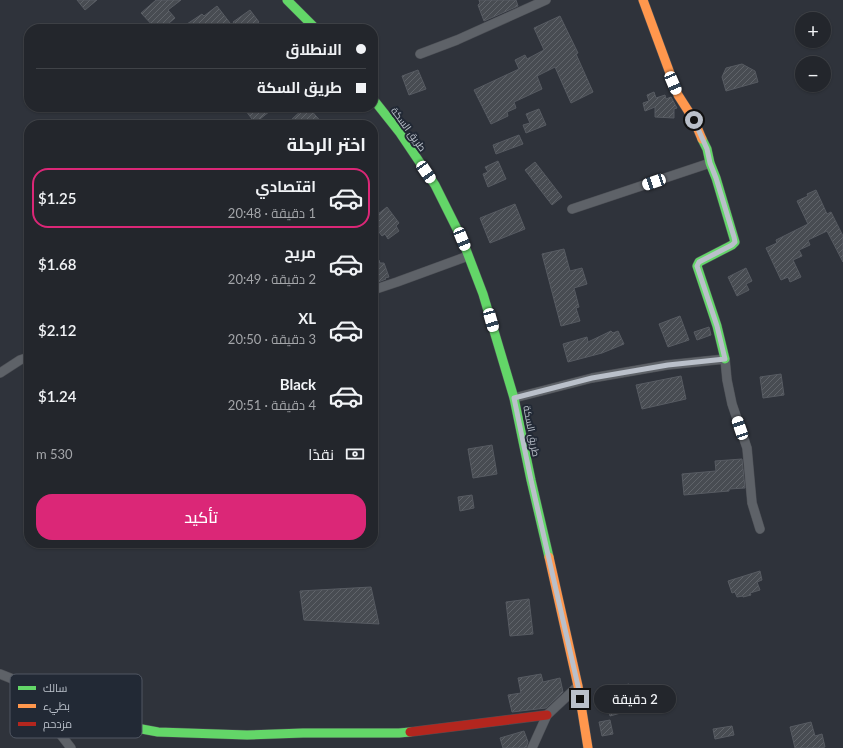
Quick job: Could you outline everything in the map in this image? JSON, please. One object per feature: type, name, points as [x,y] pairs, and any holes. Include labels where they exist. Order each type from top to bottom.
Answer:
[{"type":"street","points":[[287,0],[311,24]]},
{"type":"street","points":[[420,54],[457,40],[546,0]]},
{"type":"street","points":[[643,0],[678,95],[694,120],[707,149],[710,163],[734,237],[735,242],[732,245],[699,262],[697,266],[717,326],[725,359],[727,380],[732,404],[747,448],[752,503],[760,529]]},
{"type":"street","name":"طريق السكة","points":[[378,105],[400,133],[435,185],[462,239],[483,294],[514,398],[578,686],[588,748]]},
{"type":"street","points":[[572,209],[710,163]]},
{"type":"street","points":[[378,288],[468,256]]},
{"type":"street","points":[[0,373],[24,358]]},
{"type":"street","points":[[514,398],[592,378],[668,365],[725,359]]},
{"type":"street","points":[[0,674],[10,678]]},
{"type":"street","points":[[532,748],[547,715],[578,686]]},
{"type":"street","points":[[142,730],[158,732],[248,735],[399,733],[547,715]]},
{"type":"street","points":[[63,738],[71,748]]},
{"type":"building","points":[[77,0],[97,0],[85,10]]},
{"type":"building","points":[[156,0],[181,0],[168,10],[175,18],[168,24],[151,24],[141,13]]},
{"type":"building","points":[[479,0],[516,0],[518,6],[484,21],[478,5],[480,3]]},
{"type":"building","points":[[217,6],[230,23],[187,24],[202,14],[204,16]]},
{"type":"building","points":[[250,10],[259,22],[256,24],[234,24],[233,22]]},
{"type":"building","points":[[560,16],[578,53],[576,54],[593,92],[571,103],[555,67],[537,76],[542,89],[514,102],[516,108],[507,112],[508,116],[491,124],[474,90],[519,69],[515,60],[525,55],[527,59],[544,50],[534,28]]},
{"type":"building","points":[[742,64],[755,71],[758,82],[726,91],[722,77],[726,68]]},
{"type":"building","points":[[418,70],[426,89],[409,95],[402,76]]},
{"type":"building","points":[[654,92],[656,98],[665,95],[666,99],[671,97],[677,108],[674,109],[674,118],[655,117],[655,107],[645,111],[643,103],[649,101],[647,95]]},
{"type":"building","points":[[539,109],[546,125],[526,133],[523,125],[530,123],[526,114]]},
{"type":"building","points":[[247,112],[269,112],[259,120],[253,120]]},
{"type":"building","points":[[300,112],[312,112],[320,120],[291,120]]},
{"type":"building","points":[[519,135],[523,144],[496,154],[493,145]]},
{"type":"building","points":[[498,161],[506,179],[488,187],[483,174],[488,172],[485,167]]},
{"type":"building","points":[[535,162],[562,197],[552,205],[525,170]]},
{"type":"building","points":[[816,190],[827,214],[831,212],[843,236],[843,262],[827,231],[808,240],[810,245],[799,250],[802,256],[793,260],[801,277],[790,282],[788,277],[781,280],[766,248],[777,243],[776,240],[808,224],[797,201]]},
{"type":"building","points":[[515,204],[525,229],[490,243],[480,218]]},
{"type":"building","points":[[387,207],[399,223],[396,226],[399,231],[388,239],[385,234],[382,236],[378,231],[378,214]]},
{"type":"building","points":[[564,249],[570,271],[582,268],[587,284],[574,288],[579,307],[576,308],[580,321],[561,326],[542,254]]},
{"type":"building","points":[[378,260],[380,263],[384,263],[389,277],[378,282]]},
{"type":"building","points":[[746,268],[752,281],[746,284],[749,290],[737,296],[728,277]]},
{"type":"building","points":[[680,316],[689,340],[668,347],[659,324]]},
{"type":"building","points":[[709,327],[711,335],[697,340],[694,332]]},
{"type":"building","points":[[611,331],[613,333],[618,331],[624,344],[602,353],[568,362],[563,344],[587,337],[588,342]]},
{"type":"building","points":[[781,374],[784,395],[763,398],[760,377]]},
{"type":"building","points":[[681,376],[686,399],[642,409],[636,385]]},
{"type":"building","points":[[492,445],[497,474],[473,478],[468,449]]},
{"type":"building","points":[[742,459],[745,488],[684,495],[682,474],[716,471],[715,461]]},
{"type":"building","points":[[472,495],[474,508],[460,511],[458,497]]},
{"type":"building","points":[[760,571],[762,580],[757,582],[760,590],[743,597],[737,597],[735,592],[732,593],[728,581]]},
{"type":"building","points":[[371,587],[379,624],[304,620],[300,591]]},
{"type":"building","points":[[529,599],[533,634],[510,636],[506,602]]},
{"type":"building","points":[[541,674],[543,682],[560,678],[563,692],[546,708],[512,712],[508,695],[521,693],[518,678]]},
{"type":"building","points":[[629,684],[635,709],[610,716],[604,690]]},
{"type":"building","points":[[610,720],[613,734],[602,736],[599,722]]},
{"type":"building","points":[[811,722],[815,736],[822,734],[825,747],[795,748],[790,727]]},
{"type":"building","points":[[732,726],[734,735],[715,739],[713,729]]},
{"type":"building","points":[[524,731],[528,742],[526,748],[503,748],[500,738]]},
{"type":"traffic: fast","points":[[287,0],[311,24]]},
{"type":"traffic: fast","points":[[378,105],[400,133],[435,185],[462,239],[483,294],[514,398],[549,557]]},
{"type":"traffic: fast","points":[[702,139],[707,149],[735,242],[699,262],[697,266],[717,326],[725,359]]},
{"type":"traffic: fast","points":[[142,729],[158,732],[247,735],[410,732]]},
{"type":"traffic: slow","points":[[643,0],[678,95],[694,120],[702,139]]},
{"type":"traffic: slow","points":[[549,557],[578,686],[588,748]]},
{"type":"traffic: jam","points":[[410,732],[547,715]]},
{"type":"route","points":[[580,699],[514,398],[592,378],[668,365],[725,359],[717,326],[697,266],[699,262],[735,242],[707,149],[694,120]]}]
